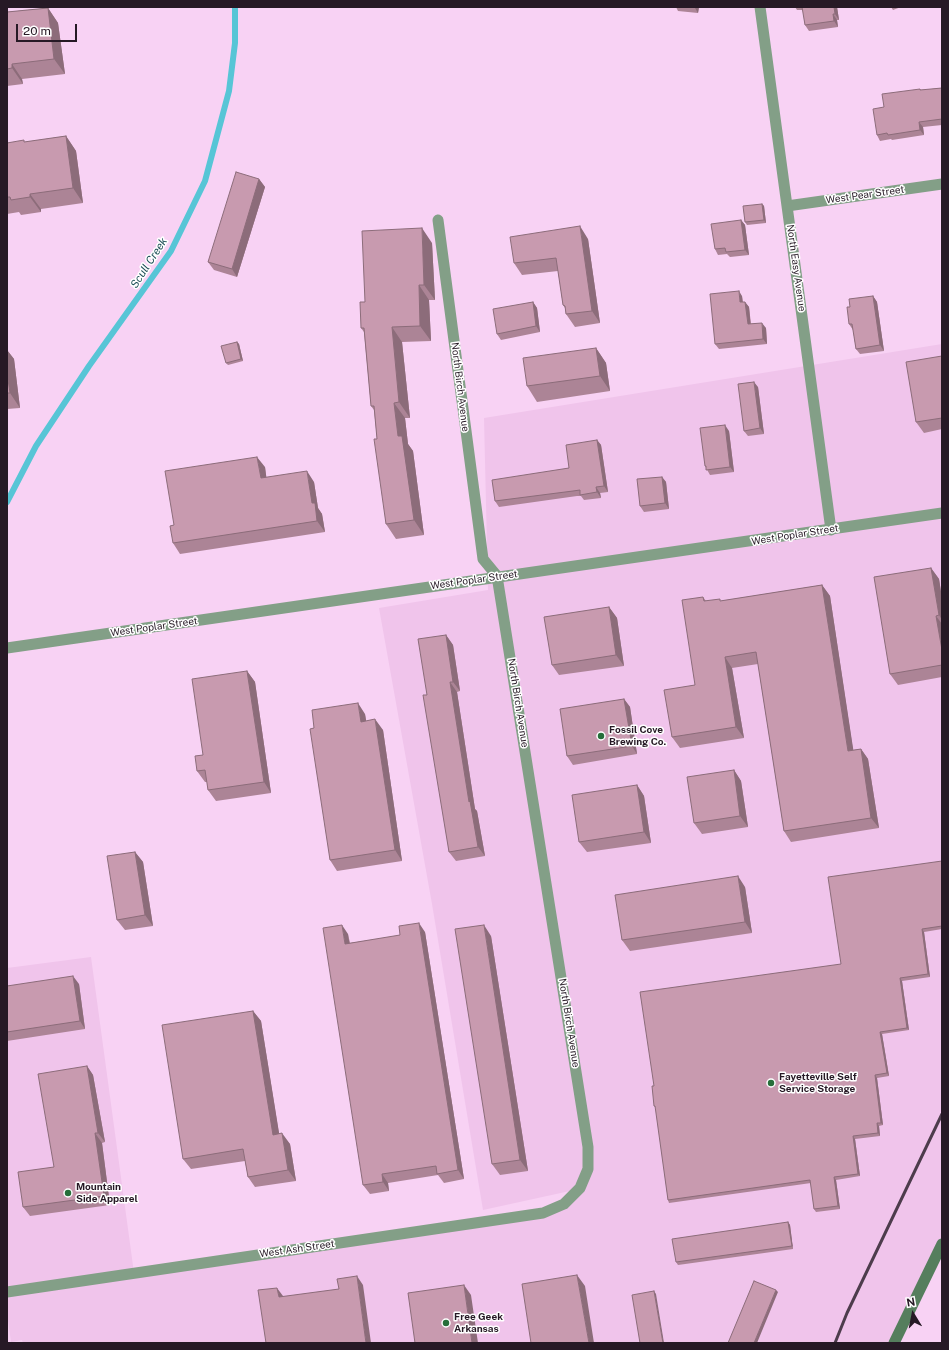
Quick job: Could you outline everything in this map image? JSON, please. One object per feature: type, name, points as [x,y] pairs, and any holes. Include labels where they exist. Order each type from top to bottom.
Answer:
[{"type":"main road","points":[[894,1343],[942,1244]]},
{"type":"street","name":"North Easy Avenue","points":[[760,7],[831,530]]},
{"type":"street","name":"West Pear Street","points":[[787,206],[942,184]]},
{"type":"street","name":"North Birch Avenue","points":[[438,220],[484,559],[497,576],[588,1147],[588,1169],[580,1188]]},
{"type":"street","name":"West Poplar Street","points":[[7,648],[497,576],[831,530],[942,513]]},
{"type":"street","name":"West Ash Street","points":[[7,1292],[542,1212],[564,1204],[580,1188]]},
{"type":"shaded area","points":[[942,344],[942,1244],[894,1343],[23,1343],[22,1340],[11,1342],[7,1314],[7,968],[91,957],[134,1273],[542,1213],[579,1189],[483,1210],[432,904],[379,608],[488,590],[484,418]]},
{"type":"building","points":[[802,7],[834,7],[834,21],[805,25]]},
{"type":"building","points":[[48,8],[54,59],[12,64],[12,68],[7,69],[7,12]]},
{"type":"building","points":[[942,88],[942,119],[919,122],[920,130],[888,135],[887,133],[877,135],[873,109],[884,107],[882,94]]},
{"type":"building","points":[[66,136],[73,188],[30,194],[30,197],[11,200],[10,197],[7,197],[7,143]]},
{"type":"building","points":[[236,172],[259,179],[232,269],[208,262]]},
{"type":"building","points":[[762,204],[764,220],[745,222],[743,206]]},
{"type":"building","points":[[741,220],[745,250],[726,252],[725,248],[715,249],[711,224]]},
{"type":"building","points":[[580,226],[592,311],[566,314],[565,306],[563,305],[556,258],[514,263],[510,237]]},
{"type":"building","points":[[422,228],[424,285],[419,285],[420,326],[392,327],[399,402],[394,403],[398,436],[402,436],[414,520],[386,524],[374,439],[377,439],[374,406],[371,406],[364,328],[361,328],[360,302],[365,302],[362,231]]},
{"type":"building","points":[[739,291],[740,302],[745,302],[748,324],[762,323],[763,339],[715,344],[710,294]]},
{"type":"building","points":[[873,296],[880,345],[856,349],[852,324],[849,324],[847,307],[850,307],[849,299]]},
{"type":"building","points":[[533,302],[536,326],[497,334],[493,309]]},
{"type":"building","points":[[237,342],[241,359],[226,363],[221,346]]},
{"type":"building","points":[[596,348],[600,376],[527,386],[523,358]]},
{"type":"building","points":[[942,356],[942,418],[916,422],[906,362]]},
{"type":"building","points":[[7,373],[10,393],[7,393]]},
{"type":"building","points":[[754,382],[760,428],[744,431],[738,384]]},
{"type":"building","points":[[725,425],[730,467],[706,470],[700,428]]},
{"type":"building","points":[[597,440],[604,486],[596,487],[597,492],[580,495],[580,490],[495,501],[492,480],[569,468],[566,445]]},
{"type":"building","points":[[257,457],[261,478],[307,471],[312,503],[315,503],[317,521],[173,543],[170,526],[174,525],[165,471]]},
{"type":"building","points":[[662,477],[665,503],[640,506],[637,479]]},
{"type":"building","points":[[931,568],[939,615],[936,616],[942,650],[942,665],[890,674],[874,577]]},
{"type":"building","points":[[822,585],[848,751],[861,749],[871,818],[784,831],[756,652],[725,657],[736,727],[672,737],[664,690],[695,685],[682,600],[703,597],[704,601],[720,599],[720,601]]},
{"type":"building","points":[[609,607],[616,655],[552,665],[544,617]]},
{"type":"building","points":[[446,635],[453,682],[450,682],[469,802],[470,801],[478,847],[449,852],[423,695],[427,695],[418,639]]},
{"type":"building","points":[[247,671],[264,782],[208,790],[205,770],[197,771],[195,756],[203,755],[192,679]]},
{"type":"building","name":"Fossil Cove Brewing Co.","points":[[624,699],[632,746],[567,756],[560,709]]},
{"type":"building","points":[[358,703],[361,722],[375,719],[395,850],[330,860],[310,729],[314,728],[312,710]]},
{"type":"building","points":[[734,770],[740,816],[694,823],[687,777]]},
{"type":"building","points":[[637,785],[644,832],[579,842],[572,795]]},
{"type":"building","points":[[135,852],[145,915],[117,920],[107,856]]},
{"type":"building","points":[[942,861],[942,926],[922,929],[928,974],[900,978],[907,1028],[880,1032],[887,1073],[875,1075],[881,1123],[877,1123],[878,1133],[853,1136],[858,1174],[834,1177],[838,1206],[814,1209],[810,1180],[668,1200],[654,1106],[652,1086],[654,1086],[640,992],[841,964],[828,877]]},
{"type":"building","points":[[738,876],[745,922],[622,940],[615,895]]},
{"type":"building","points":[[419,923],[458,1170],[437,1174],[436,1166],[382,1174],[383,1182],[363,1185],[323,928],[342,925],[345,944],[400,935],[399,926]]},
{"type":"building","points":[[484,925],[520,1160],[492,1164],[455,929]]},
{"type":"building","points":[[73,976],[80,1021],[7,1032],[7,986]]},
{"type":"building","points":[[253,1011],[273,1135],[282,1133],[288,1170],[248,1177],[243,1149],[183,1159],[162,1025]]},
{"type":"building","points":[[87,1066],[98,1133],[95,1133],[104,1196],[23,1207],[18,1172],[54,1167],[38,1074]]},
{"type":"building","points":[[788,1222],[792,1246],[676,1262],[672,1239]]},
{"type":"building","points":[[577,1275],[589,1343],[531,1343],[522,1284]]},
{"type":"building","points":[[357,1276],[366,1343],[266,1343],[258,1290],[277,1288],[279,1297],[339,1289],[337,1279]]},
{"type":"building","points":[[754,1281],[776,1290],[754,1343],[728,1343]]},
{"type":"building","name":"Free Geek Arkansas","points":[[464,1285],[472,1343],[415,1343],[408,1293]]},
{"type":"building","points":[[654,1291],[663,1343],[640,1343],[632,1295]]},
{"type":"waterway","name":"Scull Creek","points":[[7,502],[36,446],[89,366],[171,251],[205,181],[229,91],[235,43],[235,7]]},
{"type":"railway","points":[[835,1343],[847,1313],[942,1114]]},
{"type":"place","name":"Fossil Cove Brewing Co.","points":[[601,736]]},
{"type":"place","name":"Fayetteville Self Service Storage","points":[[771,1083]]},
{"type":"place","name":"Mountain Side Apparel","points":[[68,1193]]},
{"type":"place","name":"Free Geek Arkansas","points":[[446,1323]]}]
